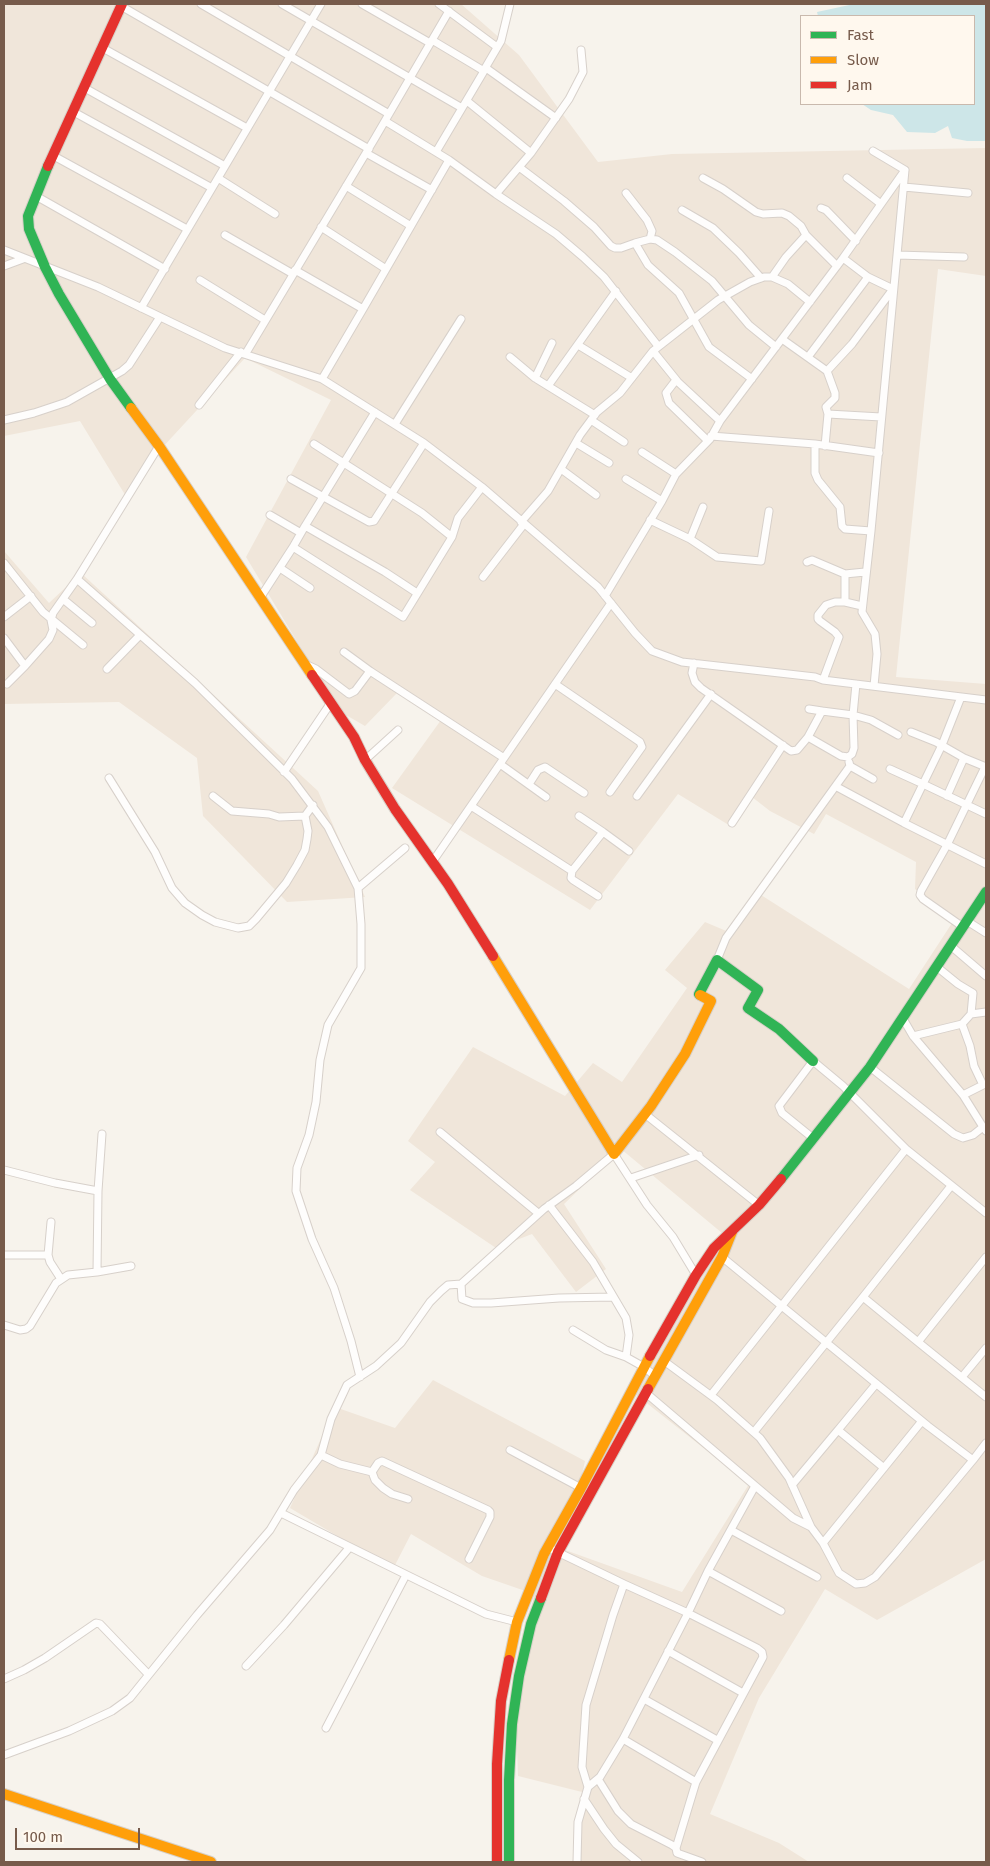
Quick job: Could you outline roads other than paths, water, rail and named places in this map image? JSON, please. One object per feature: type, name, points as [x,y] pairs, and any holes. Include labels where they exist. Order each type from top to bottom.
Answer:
[{"type":"street","points":[[201,4],[389,114]]},
{"type":"street","points":[[282,4],[462,108]]},
{"type":"street","points":[[141,308],[321,4]]},
{"type":"street","points":[[362,4],[485,69],[556,118]]},
{"type":"street","points":[[440,4],[498,47]]},
{"type":"street","points":[[436,152],[501,41],[510,4]]},
{"type":"street","points":[[432,190],[122,5],[52,155],[28,216],[29,229],[59,294],[110,379],[159,446],[330,704],[354,737],[365,760],[394,809],[413,837],[433,861],[614,1154],[648,1205],[673,1237],[696,1275]]},
{"type":"street","points":[[199,405],[244,353],[265,320],[449,11]]},
{"type":"street","points":[[101,47],[247,128]]},
{"type":"street","points":[[496,194],[531,153],[569,99],[582,72],[581,50]]},
{"type":"street","points":[[83,87],[225,166]]},
{"type":"street","points":[[467,101],[531,153]]},
{"type":"street","points":[[72,111],[212,188]]},
{"type":"street","points":[[385,121],[449,160],[556,234],[583,257],[616,291],[676,380],[720,421]]},
{"type":"street","points":[[873,151],[905,170]]},
{"type":"street","points":[[52,155],[187,229]]},
{"type":"street","points":[[322,379],[449,160]]},
{"type":"street","points":[[519,167],[564,201],[594,228],[610,246],[621,248],[650,239],[657,240],[683,257],[712,281],[749,326],[776,347]]},
{"type":"street","points":[[874,686],[877,654],[875,634],[862,612],[862,606],[865,572],[872,531],[881,416],[905,170]]},
{"type":"street","points":[[605,596],[676,474],[710,438],[720,421],[843,258],[905,170]]},
{"type":"street","points":[[218,178],[274,214]]},
{"type":"street","points":[[703,178],[723,189],[756,212],[763,214],[782,213],[788,216],[802,226],[806,235],[837,266]]},
{"type":"street","points":[[847,178],[881,204]]},
{"type":"street","points":[[346,186],[411,226]]},
{"type":"street","points":[[904,188],[968,194]]},
{"type":"street","points":[[626,193],[647,220],[652,231],[650,239]]},
{"type":"street","points":[[36,196],[165,269]]},
{"type":"street","points":[[821,208],[826,210],[856,240]]},
{"type":"street","points":[[682,210],[713,228],[739,253],[760,278]]},
{"type":"street","points":[[321,227],[386,269]]},
{"type":"street","points":[[225,235],[363,309]]},
{"type":"street","points":[[772,277],[786,257],[806,235]]},
{"type":"street","points":[[635,243],[648,266],[679,293],[709,348],[752,379]]},
{"type":"street","points":[[4,250],[98,287],[225,348],[322,379],[395,424],[424,443],[482,487],[598,587],[652,651],[682,662],[815,677],[823,680],[986,700]]},
{"type":"street","points":[[897,255],[964,257]]},
{"type":"street","points":[[843,258],[868,277],[893,289]]},
{"type":"street","points":[[4,266],[23,259]]},
{"type":"street","points":[[483,578],[522,523],[548,491],[593,418],[609,401],[620,393],[655,349],[694,318],[726,296],[760,278],[772,277],[788,284],[810,302]]},
{"type":"street","points":[[808,357],[868,277]]},
{"type":"street","points":[[200,280],[265,320]]},
{"type":"street","points":[[827,371],[852,344],[893,289]]},
{"type":"street","points":[[548,386],[616,291]]},
{"type":"street","points":[[4,420],[34,413],[67,402],[110,379],[129,365],[160,317]]},
{"type":"street","points":[[395,424],[461,319]]},
{"type":"street","points":[[782,339],[827,371],[835,398],[826,408],[828,414],[824,446]]},
{"type":"street","points":[[535,378],[552,343]]},
{"type":"street","points":[[578,344],[632,378]]},
{"type":"street","points":[[510,357],[535,378],[624,442]]},
{"type":"street","points":[[676,380],[666,393],[669,404],[710,438],[815,444],[879,453]]},
{"type":"street","points":[[260,598],[375,412]]},
{"type":"street","points":[[828,414],[881,416]]},
{"type":"street","points":[[292,479],[369,522],[374,521],[424,443]]},
{"type":"street","points":[[576,443],[609,463]]},
{"type":"street","points":[[314,444],[422,513],[452,537]]},
{"type":"street","points":[[815,444],[814,473],[840,506],[842,526],[845,529],[872,531]]},
{"type":"street","points":[[7,684],[50,639],[53,630],[51,620],[53,613],[77,579],[159,446]]},
{"type":"street","points":[[642,452],[676,474]]},
{"type":"street","points":[[561,469],[596,495]]},
{"type":"street","points":[[626,480],[662,500]]},
{"type":"street","points":[[293,547],[402,617],[452,537],[458,518],[482,487]]},
{"type":"street","points":[[690,539],[703,507]]},
{"type":"street","points":[[650,520],[690,539],[717,557],[761,561],[769,511]]},
{"type":"street","points":[[270,515],[301,533]]},
{"type":"street","points":[[305,526],[385,572],[416,593]]},
{"type":"street","points":[[807,562],[812,560],[845,574],[865,572]]},
{"type":"street","points":[[4,563],[6,572],[31,596],[51,620],[83,645]]},
{"type":"street","points":[[280,568],[310,588]]},
{"type":"street","points":[[845,574],[845,602]]},
{"type":"street","points":[[77,579],[195,683],[292,779],[328,828],[358,888],[361,924],[361,968],[328,1025],[320,1060],[316,1102],[309,1135],[297,1168],[296,1191],[312,1239],[334,1288],[360,1377]]},
{"type":"street","points":[[4,617],[31,596]]},
{"type":"street","points":[[63,599],[92,623]]},
{"type":"street","points":[[823,680],[839,637],[818,619],[818,615],[826,605],[835,602],[862,606]]},
{"type":"street","points":[[433,861],[611,603]]},
{"type":"street","points":[[107,668],[140,635]]},
{"type":"street","points":[[4,638],[25,666]]},
{"type":"street","points":[[344,652],[502,761],[546,797]]},
{"type":"street","points":[[694,663],[692,673],[696,682],[791,751],[795,752],[808,737],[822,711]]},
{"type":"street","points":[[304,664],[316,669],[349,694],[355,691],[370,671]]},
{"type":"street","points":[[555,684],[640,742],[642,746],[610,792]]},
{"type":"street","points":[[848,757],[852,754],[854,748],[853,716],[856,684]]},
{"type":"street","points":[[637,796],[711,694]]},
{"type":"street","points":[[904,823],[942,745],[962,697]]},
{"type":"street","points":[[284,772],[330,704]]},
{"type":"street","points":[[809,709],[853,716],[876,722],[898,735]]},
{"type":"street","points":[[365,760],[398,730]]},
{"type":"street","points":[[911,732],[986,767],[920,895],[922,899],[965,924],[986,933]]},
{"type":"street","points":[[808,737],[841,756],[848,757]]},
{"type":"street","points":[[732,823],[783,745]]},
{"type":"street","points":[[4,1755],[112,1712],[130,1698],[148,1674],[270,1530],[294,1490],[321,1455],[331,1419],[347,1385],[376,1366],[401,1343],[430,1302],[441,1290],[448,1285],[461,1284],[538,1213],[576,1186],[614,1154],[645,1114],[685,1054],[711,1001],[699,994],[717,960],[720,948],[837,787],[850,766],[848,757]]},
{"type":"street","points":[[947,796],[964,758]]},
{"type":"street","points":[[850,766],[873,779]]},
{"type":"street","points":[[529,784],[538,770],[545,767],[584,793]]},
{"type":"street","points":[[890,769],[986,814]]},
{"type":"street","points":[[109,778],[145,835],[172,888],[185,903],[202,915],[216,922],[238,928],[249,926],[256,919],[286,883],[297,866],[305,850],[307,839],[308,830],[305,816],[312,806]]},
{"type":"street","points":[[837,787],[986,864]]},
{"type":"street","points":[[213,796],[232,811],[268,814],[278,817],[305,816]]},
{"type":"street","points":[[471,806],[572,871]]},
{"type":"street","points":[[579,816],[629,851]]},
{"type":"street","points":[[598,896],[571,878],[572,871],[603,832]]},
{"type":"street","points":[[358,888],[405,848]]},
{"type":"street","points":[[497,1862],[497,1764],[501,1701],[517,1622],[548,1547],[644,1367],[696,1275],[714,1248],[759,1205],[870,1067],[986,892]]},
{"type":"street","points":[[951,946],[986,976]]},
{"type":"street","points":[[717,960],[758,990],[748,1008],[779,1029],[850,1093],[906,1150],[986,1213]]},
{"type":"street","points":[[913,1036],[962,1024],[971,1014],[974,994],[937,967]]},
{"type":"street","points":[[971,1014],[986,1012]]},
{"type":"street","points":[[870,1067],[954,1134],[963,1138],[985,1129],[962,1095],[913,1036],[902,1017]]},
{"type":"street","points":[[962,1024],[970,1046],[974,1066],[985,1087],[962,1095]]},
{"type":"street","points":[[813,1060],[779,1106],[782,1113],[814,1139]]},
{"type":"street","points":[[645,1114],[699,1155],[759,1205]]},
{"type":"street","points":[[440,1132],[538,1213]]},
{"type":"street","points":[[96,1272],[98,1191],[102,1134]]},
{"type":"street","points":[[711,1396],[906,1150]]},
{"type":"street","points":[[631,1178],[699,1155]]},
{"type":"street","points":[[4,1170],[98,1191]]},
{"type":"street","points":[[754,1432],[951,1186]]},
{"type":"street","points":[[549,1205],[593,1262],[626,1318],[629,1335],[626,1357]]},
{"type":"street","points":[[50,1222],[48,1255],[50,1262],[61,1279]]},
{"type":"street","points":[[509,1862],[508,1780],[512,1724],[519,1676],[531,1624],[558,1552],[722,1257],[734,1229]]},
{"type":"street","points":[[4,1255],[48,1255]]},
{"type":"street","points":[[722,1257],[922,1422],[973,1460]]},
{"type":"street","points":[[918,1342],[986,1257]]},
{"type":"street","points":[[4,1325],[20,1330],[30,1326],[53,1286],[61,1279],[68,1276],[132,1266]]},
{"type":"street","points":[[461,1284],[462,1299],[474,1302],[491,1303],[559,1298],[613,1297]]},
{"type":"street","points":[[863,1297],[986,1397]]},
{"type":"street","points":[[573,1330],[606,1350],[626,1357],[644,1367],[655,1376]]},
{"type":"street","points":[[962,1377],[986,1348]]},
{"type":"street","points":[[664,1361],[711,1396],[760,1438],[792,1485],[811,1527],[823,1543],[839,1573],[856,1584],[865,1583],[875,1577],[986,1443]]},
{"type":"street","points":[[792,1485],[876,1384]]},
{"type":"street","points":[[646,1393],[793,1518],[811,1527]]},
{"type":"street","points":[[823,1543],[922,1422]]},
{"type":"street","points":[[838,1430],[884,1468]]},
{"type":"street","points":[[510,1450],[581,1488]]},
{"type":"street","points":[[321,1455],[340,1464],[372,1472]]},
{"type":"street","points":[[372,1472],[378,1463],[382,1461],[488,1510],[490,1517],[469,1559]]},
{"type":"street","points":[[372,1472],[375,1480],[383,1488],[392,1494],[408,1499]]},
{"type":"street","points":[[577,1862],[578,1822],[588,1787],[598,1778],[623,1739],[708,1571],[755,1486]]},
{"type":"street","points":[[281,1513],[486,1614],[517,1622]]},
{"type":"street","points":[[731,1530],[817,1577]]},
{"type":"street","points":[[548,1547],[688,1613],[762,1652],[763,1657],[696,1782],[676,1848],[677,1853],[702,1862]]},
{"type":"street","points":[[246,1666],[284,1625],[349,1548]]},
{"type":"street","points":[[708,1571],[781,1610]]},
{"type":"street","points":[[326,1728],[406,1575]]},
{"type":"street","points":[[588,1787],[582,1767],[586,1705],[612,1615],[624,1584]]},
{"type":"street","points":[[4,1679],[45,1658],[96,1623],[100,1624],[148,1674]]},
{"type":"street","points":[[668,1652],[743,1693]]},
{"type":"street","points":[[644,1700],[718,1740]]},
{"type":"street","points":[[623,1739],[696,1782]]},
{"type":"street","points":[[598,1778],[618,1811],[631,1824],[676,1848]]},
{"type":"street","points":[[4,1794],[211,1862]]},
{"type":"street","points":[[584,1799],[616,1844],[638,1862]]},
{"type":"water","points":[[854,4],[986,4],[986,141],[967,141],[952,138],[948,126],[935,133],[907,132],[893,115],[871,110],[864,105],[975,105],[975,15],[818,15],[817,12]]}]
